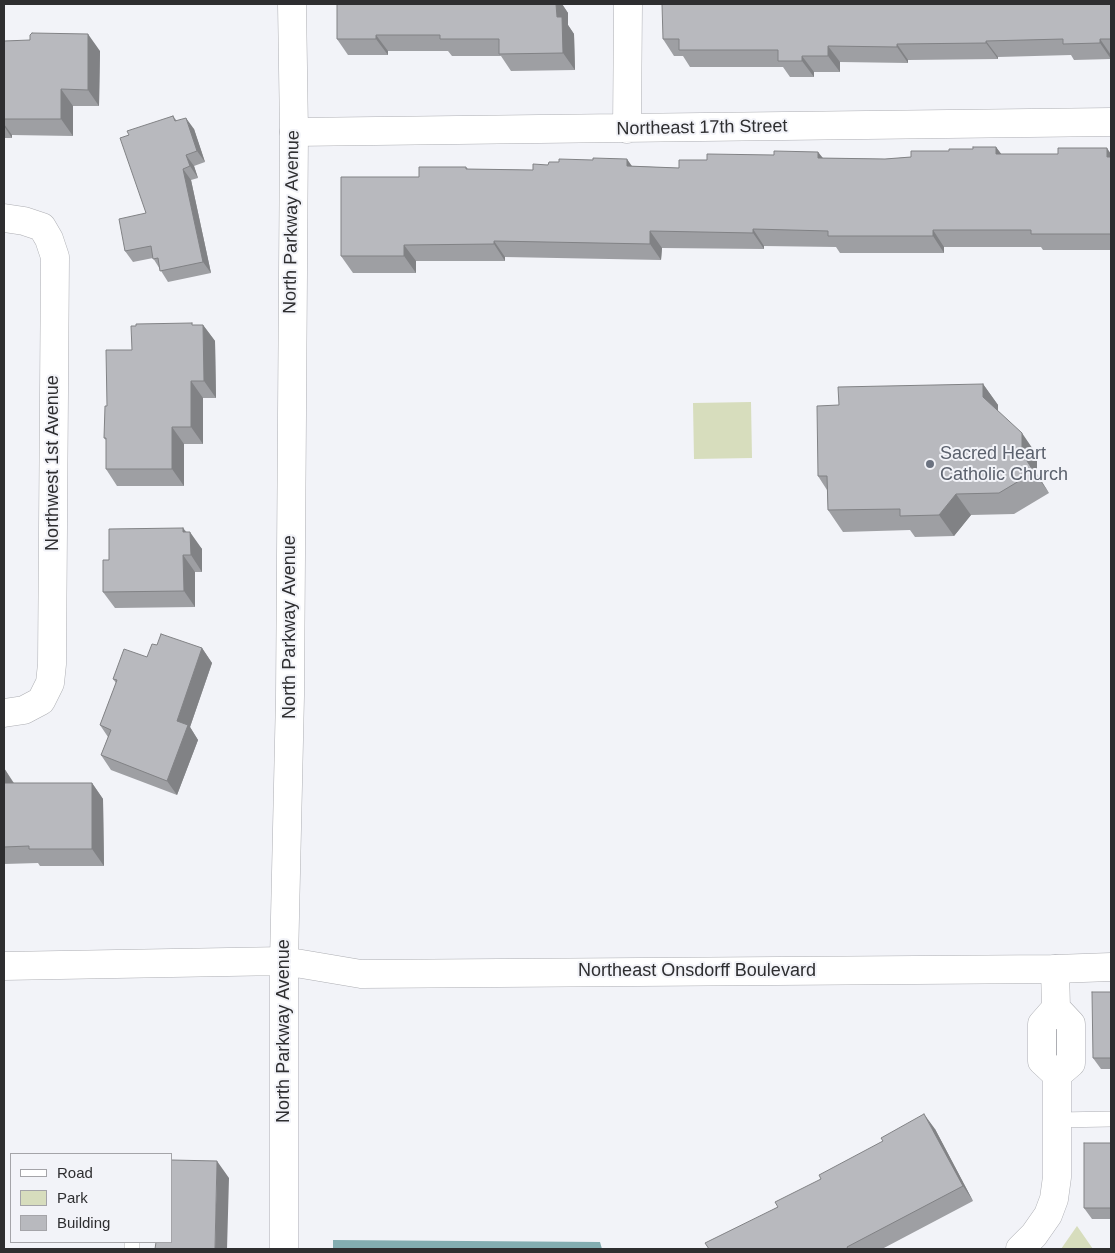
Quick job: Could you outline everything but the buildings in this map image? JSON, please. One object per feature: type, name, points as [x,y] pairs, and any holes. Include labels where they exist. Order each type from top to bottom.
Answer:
[{"type":"street","name":"North Parkway Avenue","points":[[284,1249],[284,961],[290,696],[294,132],[292,4]]},
{"type":"street","points":[[626,129],[628,4]]},
{"type":"street","name":"Northeast 17th Street","points":[[294,132],[1111,122]]},
{"type":"street","name":"Northwest 1st Avenue","points":[[4,218],[24,221],[42,227],[49,239],[54,257],[52,664],[50,683],[41,700],[24,710],[4,713]]},
{"type":"street","name":"Northeast Onsdorff Boulevard","points":[[4,966],[284,961],[361,974],[1111,967]]},
{"type":"street","points":[[1020,1249],[1034,1235],[1048,1215],[1054,1199],[1057,1177],[1057,1075],[1071,1063],[1071,1024],[1056,1008],[1055,969]]},
{"type":"lane","points":[[1058,1120],[1111,1119]]},
{"type":"green space","points":[[751,402],[752,458],[694,459],[693,403]]},
{"type":"green space","points":[[1077,1226],[1093,1249],[1061,1249]]},
{"type":"water","points":[[333,1240],[600,1242],[602,1249],[333,1249]]},
{"type":"place","name":"Sacred Heart Catholic Church","points":[[930,464]]}]
